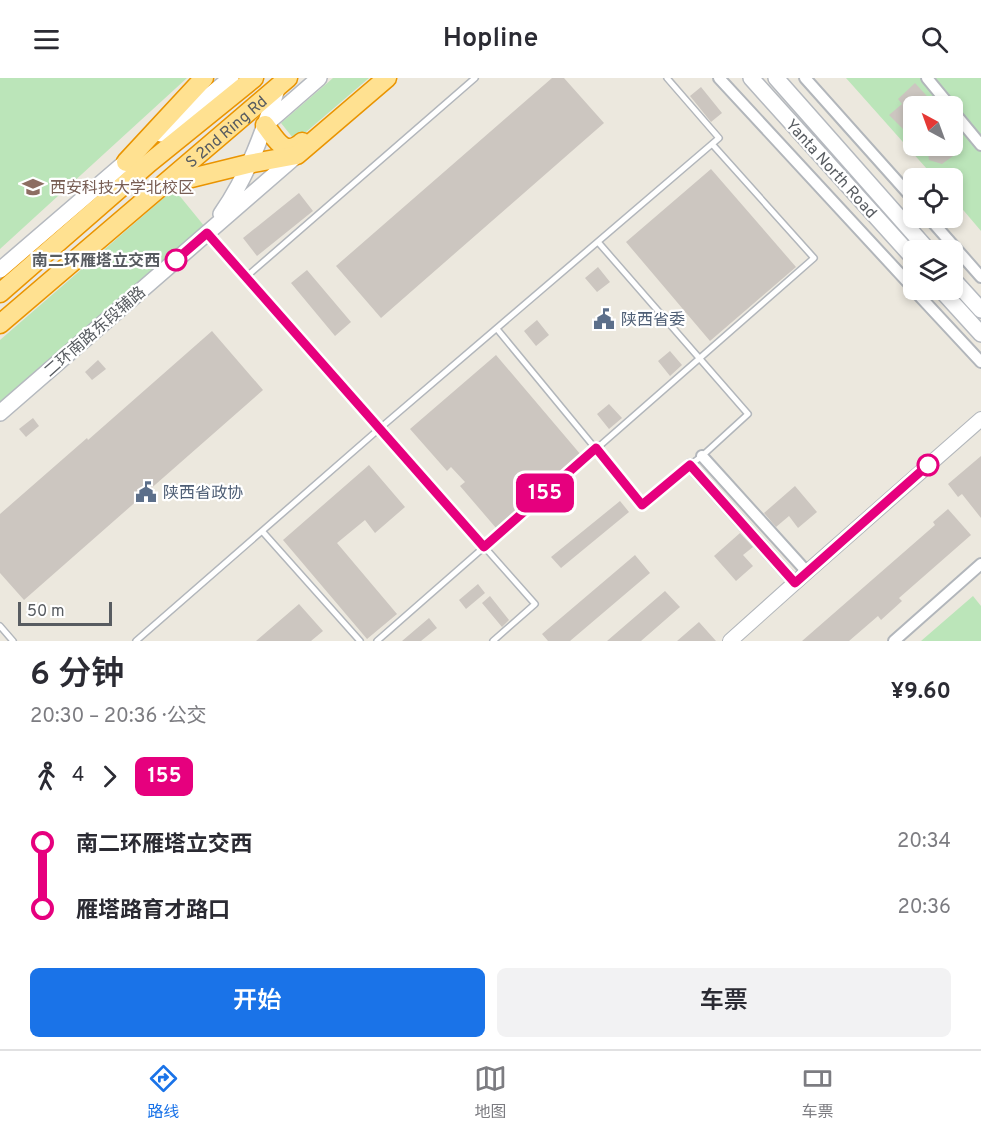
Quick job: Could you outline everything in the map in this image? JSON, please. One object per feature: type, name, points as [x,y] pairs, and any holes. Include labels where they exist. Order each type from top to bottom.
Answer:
[{"type":"highway","points":[[126,162],[204,78]]},
{"type":"highway","name":"S 2nd Ring Rd","points":[[0,293],[149,163],[254,78]]},
{"type":"highway","points":[[265,125],[283,147],[288,149],[297,147],[376,78]]},
{"type":"highway","points":[[162,185],[248,164],[297,155],[387,78]]},
{"type":"highway","name":"S 2nd Ring Rd","points":[[0,324],[283,82]]},
{"type":"main road","points":[[0,270],[126,162],[231,78]]},
{"type":"main road","points":[[265,125],[319,78]]},
{"type":"main road","name":"Yanta North Road","points":[[751,78],[903,247]]},
{"type":"main road","name":"Yanta North Road","points":[[776,78],[919,240]]},
{"type":"main road","points":[[207,233],[231,200],[283,82]]},
{"type":"main road","name":"二环南路东段辅路","points":[[0,413],[297,155]]},
{"type":"main road","points":[[963,290],[981,310]]},
{"type":"main road","points":[[950,300],[981,334]]},
{"type":"street","points":[[719,78],[903,277]]},
{"type":"street","points":[[805,78],[903,188]]},
{"type":"street","points":[[927,78],[942,96]]},
{"type":"street","points":[[963,123],[981,145]]},
{"type":"street","points":[[937,228],[981,277]]},
{"type":"street","points":[[924,300],[981,362]]},
{"type":"street","points":[[730,641],[981,419]]},
{"type":"street","points":[[702,456],[807,572]]},
{"type":"street","points":[[690,465],[795,583]]},
{"type":"street","points":[[894,641],[981,564]]},
{"type":"lane","points":[[246,277],[476,78]]},
{"type":"lane","points":[[135,641],[719,138],[667,78]]},
{"type":"lane","points":[[377,641],[814,258],[712,144]]},
{"type":"lane","points":[[207,233],[535,604],[493,641]]},
{"type":"lane","points":[[496,329],[642,505],[702,456],[748,414],[598,242]]},
{"type":"lane","points":[[262,531],[360,641]]},
{"type":"lane","points":[[0,626],[13,641]]},
{"type":"green space","name":"西安科技大学北校区","points":[[0,78],[187,78],[0,249]]},
{"type":"green space","points":[[333,78],[369,78],[299,138],[293,138],[281,123]]},
{"type":"green space","points":[[846,78],[981,78],[981,231],[963,210],[963,168],[926,168],[915,156],[963,156],[963,96],[903,96],[903,142]]},
{"type":"green space","points":[[174,189],[205,227],[0,402],[0,340]]},
{"type":"green space","points":[[973,596],[981,606],[981,641],[921,641]]},
{"type":"building","points":[[552,78],[564,78],[604,123],[381,318],[336,266]]},
{"type":"building","points":[[915,83],[927,96],[903,96],[903,129],[889,115],[902,104],[898,99]]},
{"type":"building","points":[[701,87],[722,113],[711,122],[690,96]]},
{"type":"building","points":[[928,156],[953,156],[942,164],[929,160]]},
{"type":"building","points":[[711,169],[796,267],[710,341],[626,242]]},
{"type":"building","points":[[299,193],[313,211],[257,256],[243,238]]},
{"type":"building","points":[[598,267],[610,282],[597,292],[585,278]]},
{"type":"building","points":[[307,270],[351,322],[335,336],[291,283]]},
{"type":"building","points":[[537,320],[549,335],[536,346],[524,331]]},
{"type":"building","points":[[212,331],[263,390],[24,600],[0,573],[0,514]]},
{"type":"building","points":[[670,351],[682,365],[670,376],[658,361]]},
{"type":"building","points":[[496,355],[581,455],[496,528],[460,486],[465,482],[451,467],[447,471],[410,429]]},
{"type":"building","points":[[98,360],[106,369],[92,380],[85,372]]},
{"type":"building","points":[[609,404],[622,418],[609,429],[597,414]]},
{"type":"building","points":[[33,418],[39,426],[26,437],[19,429]]},
{"type":"building","points":[[981,456],[981,518],[962,494],[958,497],[948,484]]},
{"type":"building","points":[[369,465],[405,507],[375,533],[365,520],[337,543],[397,614],[367,639],[283,540]]},
{"type":"building","points":[[795,486],[817,512],[798,528],[789,516],[776,527],[764,513]]},
{"type":"building","points":[[620,501],[629,512],[561,568],[551,557]]},
{"type":"building","points":[[948,509],[971,535],[899,598],[902,601],[881,620],[878,616],[849,641],[802,641],[935,525],[933,522]]},
{"type":"building","points":[[740,533],[753,547],[743,555],[753,566],[736,581],[714,556]]},
{"type":"building","points":[[635,555],[650,573],[570,641],[548,641],[542,634]]},
{"type":"building","points":[[478,584],[485,593],[466,609],[459,600]]},
{"type":"building","points":[[665,591],[680,607],[641,641],[607,641]]},
{"type":"building","points":[[490,596],[509,620],[502,627],[482,603]]},
{"type":"building","points":[[299,604],[323,631],[311,641],[256,641]]},
{"type":"building","points":[[429,618],[437,628],[421,641],[402,641]]},
{"type":"building","points":[[699,622],[716,641],[677,641]]},
{"type":"bus line","name":"155","points":[[176,260],[207,233],[484,547],[596,448],[642,505],[690,465],[795,583],[928,465]]},
{"type":"place","name":"西安科技大学北校区","points":[[33,187]]},
{"type":"place","name":"南二环雁塔立交西","points":[[176,260]]},
{"type":"place","name":"陕西省委","points":[[604,319]]},
{"type":"place","name":"陕西省政协","points":[[146,492]]}]
